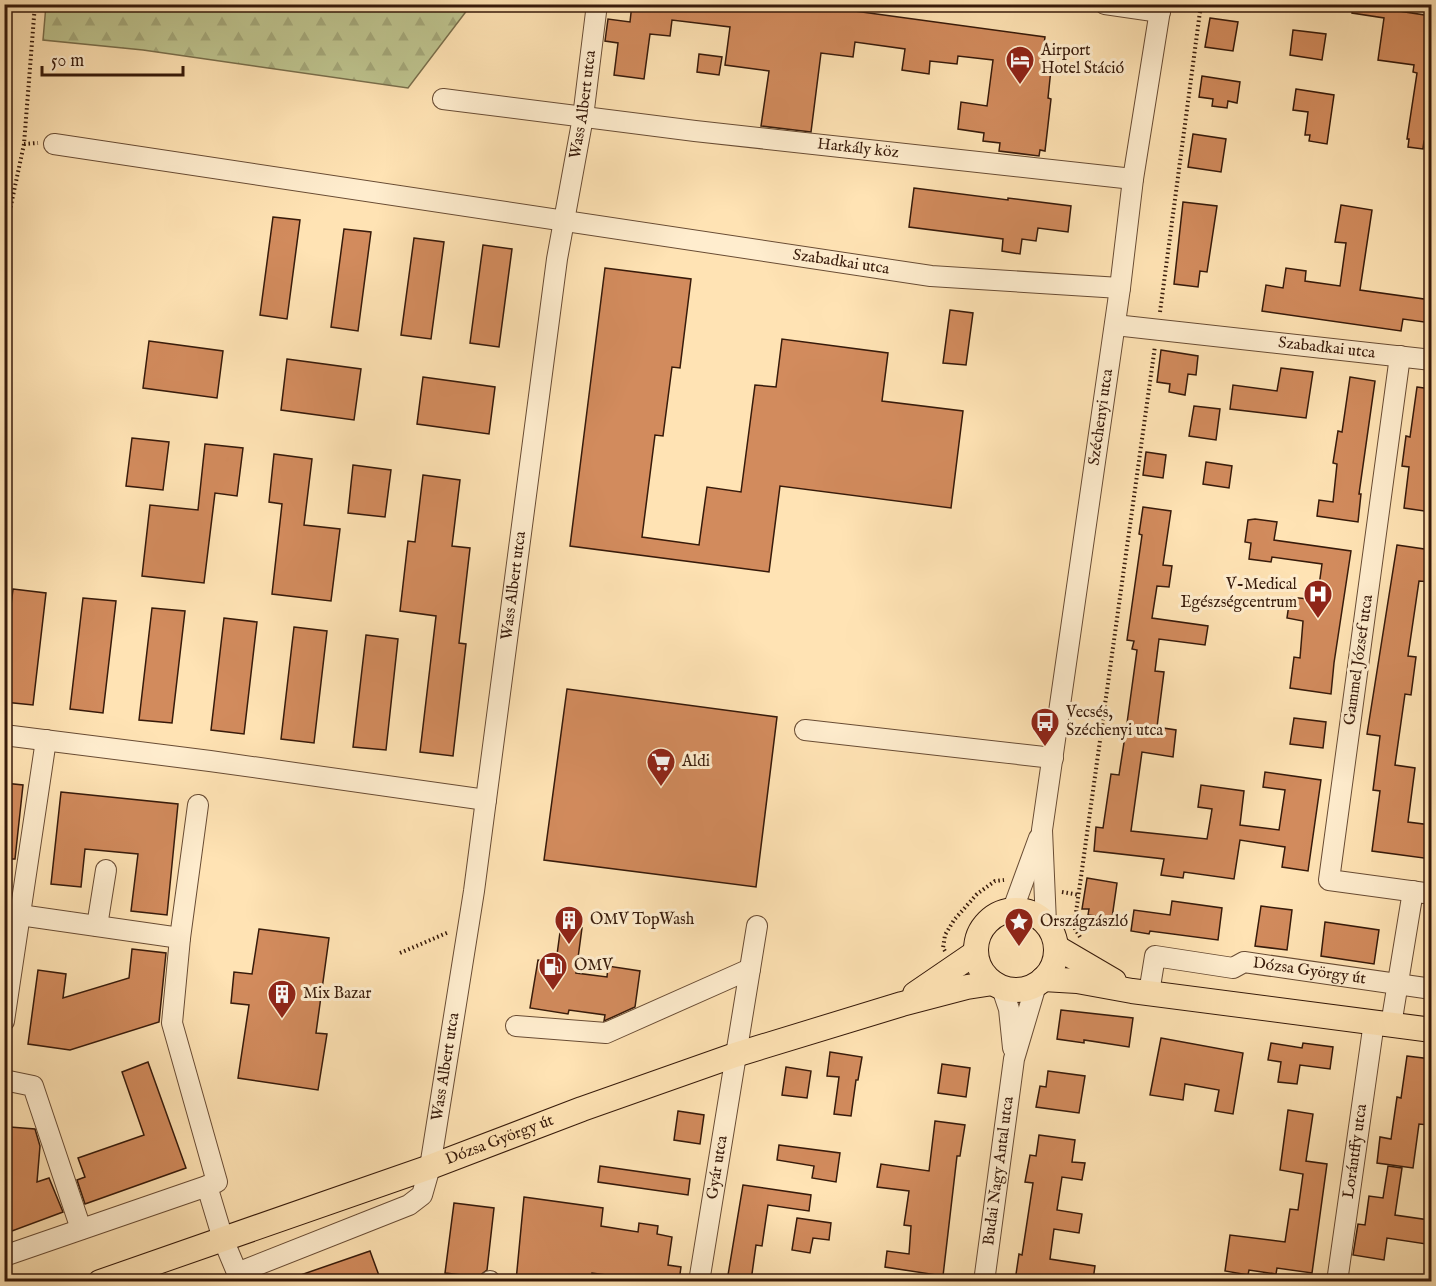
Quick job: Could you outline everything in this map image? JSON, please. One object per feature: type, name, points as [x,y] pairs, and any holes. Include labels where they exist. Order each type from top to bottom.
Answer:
[{"type":"main road","points":[[1039,982],[1054,962],[1056,947],[1051,930],[1046,923],[1025,910],[1013,909],[1000,912],[989,919],[981,928],[966,959],[978,965],[984,975],[997,986],[1013,990],[1039,982],[1077,981],[1141,992],[1431,1030]]},
{"type":"main road","points":[[1056,947],[1141,992]]},
{"type":"main road","name":"Dózsa György út","points":[[902,1004],[966,959]]},
{"type":"main road","name":"Dózsa György út","points":[[100,1281],[430,1167],[582,1109],[735,1055],[902,1004],[967,987],[997,986]]},
{"type":"street","name":"Wass Albert utca","points":[[239,1277],[409,1205],[422,1195],[430,1167],[469,923],[557,259],[583,117],[597,4]]},
{"type":"street","points":[[1105,4],[1161,8]]},
{"type":"street","name":"Széchenyi utca","points":[[1046,923],[1042,830],[1120,288],[1133,179],[1161,8]]},
{"type":"street","name":"Harkály köz","points":[[444,99],[695,131],[1133,179]]},
{"type":"street","name":"Szabadkai utca","points":[[54,144],[931,276],[1120,288]]},
{"type":"street","name":"Szabadkai utca","points":[[1114,325],[1431,360]]},
{"type":"street","name":"Gammel József utca","points":[[1400,356],[1329,879],[1422,892]]},
{"type":"street","points":[[805,730],[1053,758]]},
{"type":"street","points":[[4,735],[486,800]]},
{"type":"street","points":[[4,1020],[16,906],[46,741]]},
{"type":"street","points":[[4,1256],[217,1182],[172,1023],[180,938],[198,805]]},
{"type":"street","name":"Széchenyi utca","points":[[1013,909],[1042,830]]},
{"type":"street","points":[[98,926],[106,870]]},
{"type":"street","name":"Lorántffy utca","points":[[1337,1281],[1382,1023],[1398,984],[1422,892]]},
{"type":"street","points":[[16,906],[98,926],[180,938]]},
{"type":"street","name":"Gyár utca","points":[[699,1281],[757,926]]},
{"type":"street","name":"Dózsa György út","points":[[1141,992],[1155,956],[1233,968],[1244,962],[1431,988]]},
{"type":"street","points":[[516,1026],[606,1033],[750,969]]},
{"type":"street","name":"Budai Nagy Antal utca","points":[[984,1281],[1014,1059],[1039,982]]},
{"type":"street","name":"Budai Nagy Antal utca","points":[[997,986],[1009,1009],[1014,1059]]},
{"type":"street","points":[[4,1080],[33,1086],[81,1229]]},
{"type":"street","points":[[207,1186],[223,1239],[239,1277]]},
{"type":"path","points":[[4,238],[24,144],[34,4]]},
{"type":"path","points":[[1081,962],[1085,945],[1074,927],[1078,895],[1201,4]]},
{"type":"path","points":[[966,959],[943,948],[945,935],[954,920],[977,894],[995,881],[1005,880],[1021,884]]},
{"type":"path","points":[[1043,889],[1078,895]]},
{"type":"path","points":[[400,953],[469,923]]},
{"type":"green space","points":[[46,4],[471,5],[408,88],[143,50],[43,40]]},
{"type":"green space","points":[[4,5],[12,5],[5,74]]},
{"type":"building","name":"Airport Hotel Stáció","points":[[632,4],[803,4],[1045,37],[1041,68],[1051,69],[1048,98],[1051,99],[1045,151],[1040,150],[1039,156],[999,151],[1000,143],[983,141],[984,133],[958,129],[961,102],[987,106],[993,60],[958,56],[957,64],[930,61],[929,74],[902,70],[905,49],[855,42],[853,57],[821,53],[811,132],[761,126],[769,71],[725,65],[730,27],[672,20],[670,36],[650,34],[644,79],[614,75],[618,43],[605,41],[608,19],[630,22]]},
{"type":"building","points":[[1353,4],[1400,4],[1399,11],[1431,16],[1429,123],[1431,123],[1431,141],[1424,141],[1423,149],[1408,147],[1409,139],[1407,139],[1417,73],[1413,72],[1414,65],[1378,60],[1384,18],[1352,13]]},
{"type":"building","points":[[1210,18],[1238,22],[1233,51],[1205,47]]},
{"type":"building","points":[[1293,30],[1326,34],[1322,60],[1290,55]]},
{"type":"building","points":[[699,54],[722,57],[719,75],[697,72]]},
{"type":"building","points":[[1202,76],[1240,82],[1237,103],[1228,101],[1227,108],[1212,106],[1213,99],[1199,97]]},
{"type":"building","points":[[1296,89],[1334,95],[1327,144],[1309,141],[1310,135],[1305,135],[1308,112],[1293,110]]},
{"type":"building","points":[[1193,134],[1226,139],[1221,172],[1188,167]]},
{"type":"building","points":[[914,188],[1071,206],[1068,232],[1038,228],[1036,241],[1022,239],[1020,254],[1002,251],[1003,239],[909,227]]},
{"type":"building","points":[[1183,202],[1217,206],[1207,272],[1200,271],[1198,287],[1174,284]]},
{"type":"building","points":[[1341,205],[1372,210],[1360,290],[1431,300],[1431,323],[1403,319],[1401,331],[1262,311],[1266,285],[1283,288],[1286,268],[1306,271],[1305,281],[1340,286],[1346,243],[1335,242]]},
{"type":"building","points":[[273,217],[300,220],[287,319],[260,315]]},
{"type":"building","points":[[344,229],[371,232],[358,331],[331,327]]},
{"type":"building","points":[[414,238],[444,242],[431,339],[401,335]]},
{"type":"building","points":[[483,245],[512,249],[499,347],[470,343]]},
{"type":"building","points":[[605,268],[691,279],[680,368],[672,367],[663,436],[655,435],[642,537],[699,545],[707,487],[741,492],[755,385],[776,387],[782,339],[888,353],[882,401],[963,411],[951,508],[780,486],[769,572],[570,546]]},
{"type":"building","points":[[950,310],[973,313],[966,365],[943,363]]},
{"type":"building","points":[[149,341],[223,351],[217,398],[143,388]]},
{"type":"building","points":[[1161,350],[1198,356],[1196,375],[1188,374],[1185,395],[1169,392],[1170,384],[1157,382]]},
{"type":"building","points":[[287,359],[361,369],[354,420],[281,410]]},
{"type":"building","points":[[1281,368],[1313,372],[1306,418],[1230,409],[1233,385],[1277,391]]},
{"type":"building","points":[[423,377],[495,387],[489,434],[417,424]]},
{"type":"building","points":[[1350,377],[1375,381],[1359,494],[1361,494],[1358,522],[1317,516],[1319,500],[1333,502],[1337,464],[1333,463],[1338,431],[1342,432]]},
{"type":"building","points":[[1417,387],[1431,389],[1431,512],[1404,508],[1409,467],[1402,466],[1406,436],[1410,437]]},
{"type":"building","points":[[1194,406],[1220,409],[1216,440],[1189,436]]},
{"type":"building","points":[[132,438],[169,442],[163,490],[126,486]]},
{"type":"building","points":[[205,444],[243,448],[237,496],[215,493],[204,583],[142,576],[150,505],[198,510]]},
{"type":"building","points":[[1146,452],[1166,455],[1163,478],[1143,475]]},
{"type":"building","points":[[274,454],[312,459],[304,525],[340,529],[331,601],[272,594],[282,504],[269,502]]},
{"type":"building","points":[[1206,462],[1232,466],[1229,488],[1203,484]]},
{"type":"building","points":[[353,465],[391,470],[385,517],[348,513]]},
{"type":"building","points":[[423,475],[460,480],[452,546],[470,548],[459,643],[466,644],[453,756],[420,752],[436,616],[400,611],[408,541],[415,542]]},
{"type":"building","points":[[1143,507],[1171,511],[1163,565],[1172,566],[1169,587],[1157,586],[1152,618],[1208,626],[1205,645],[1159,639],[1155,671],[1164,672],[1157,727],[1176,730],[1173,757],[1142,752],[1131,831],[1207,839],[1212,809],[1198,807],[1201,785],[1244,791],[1240,825],[1279,830],[1285,790],[1263,787],[1265,772],[1321,780],[1308,871],[1282,867],[1285,847],[1240,840],[1234,879],[1184,872],[1183,878],[1161,875],[1164,859],[1094,851],[1096,827],[1103,828],[1111,774],[1119,775],[1127,723],[1137,650],[1132,649],[1134,641],[1127,640],[1142,535],[1139,534]]},
{"type":"building","points":[[1248,520],[1277,522],[1274,540],[1351,551],[1331,694],[1290,688],[1294,657],[1300,658],[1303,621],[1287,618],[1290,597],[1317,600],[1322,564],[1272,557],[1271,562],[1249,559],[1251,543],[1245,542]]},
{"type":"building","points":[[1397,545],[1431,550],[1431,582],[1419,581],[1408,656],[1416,657],[1411,695],[1405,694],[1395,765],[1415,768],[1408,822],[1431,825],[1431,859],[1372,851],[1380,791],[1373,790],[1380,736],[1367,734]]},
{"type":"building","points":[[13,589],[46,593],[33,705],[4,702],[4,662]]},
{"type":"building","points":[[83,598],[116,601],[103,713],[70,709]]},
{"type":"building","points":[[152,608],[185,611],[172,723],[139,720]]},
{"type":"building","points":[[224,618],[257,622],[244,734],[211,730]]},
{"type":"building","points":[[294,627],[327,631],[314,743],[281,739]]},
{"type":"building","points":[[366,635],[398,639],[386,750],[353,747]]},
{"type":"building","name":"Aldi","points":[[567,689],[777,717],[756,887],[544,860]]},
{"type":"building","points":[[1294,718],[1326,722],[1323,748],[1290,744]]},
{"type":"building","points":[[4,783],[23,785],[15,859],[4,859]]},
{"type":"building","points":[[61,792],[178,804],[167,915],[131,911],[138,854],[85,849],[81,887],[51,884]]},
{"type":"building","points":[[1087,878],[1117,883],[1112,918],[1088,915],[1089,909],[1082,909]]},
{"type":"building","points":[[1172,901],[1222,908],[1218,940],[1150,931],[1149,934],[1131,931],[1134,910],[1170,915]]},
{"type":"building","points":[[1261,906],[1292,910],[1287,950],[1255,946]]},
{"type":"building","points":[[1325,922],[1379,930],[1374,964],[1321,956]]},
{"type":"building","points":[[561,925],[582,928],[576,973],[607,977],[608,966],[640,971],[635,1007],[604,1021],[605,1015],[569,1010],[568,1014],[530,1008],[538,960],[556,962]]},
{"type":"building","name":"Mix Bazar","points":[[259,929],[329,938],[316,1033],[327,1034],[318,1090],[238,1078],[249,1005],[231,1003],[234,972],[252,974]]},
{"type":"building","points":[[132,949],[166,953],[159,1022],[70,1050],[28,1044],[38,970],[66,974],[63,998],[129,978]]},
{"type":"building","points":[[1061,1010],[1133,1018],[1129,1047],[1084,1040],[1084,1043],[1057,1039]]},
{"type":"building","points":[[1161,1038],[1243,1053],[1233,1114],[1215,1111],[1219,1090],[1185,1084],[1183,1100],[1150,1095]]},
{"type":"building","points":[[1271,1043],[1302,1048],[1303,1043],[1333,1047],[1330,1069],[1300,1065],[1297,1084],[1278,1082],[1281,1062],[1268,1060]]},
{"type":"building","points":[[830,1052],[862,1057],[851,1116],[834,1114],[839,1077],[827,1076]]},
{"type":"building","points":[[1407,1056],[1431,1059],[1429,1125],[1419,1124],[1413,1168],[1377,1163],[1380,1137],[1391,1139],[1397,1097],[1401,1098]]},
{"type":"building","points":[[148,1062],[186,1168],[85,1204],[77,1180],[85,1177],[78,1158],[144,1135],[122,1072]]},
{"type":"building","points":[[942,1064],[970,1068],[966,1097],[938,1093]]},
{"type":"building","points":[[786,1067],[811,1071],[807,1098],[782,1095]]},
{"type":"building","points":[[1048,1071],[1085,1076],[1079,1113],[1036,1107],[1040,1086],[1046,1087]]},
{"type":"building","points":[[1288,1110],[1313,1114],[1306,1161],[1327,1164],[1312,1273],[1277,1268],[1276,1274],[1249,1270],[1248,1275],[1225,1271],[1230,1235],[1285,1242],[1290,1209],[1298,1210],[1303,1174],[1280,1170]]},
{"type":"building","points":[[678,1111],[704,1115],[700,1144],[674,1140]]},
{"type":"building","points":[[935,1121],[965,1125],[960,1156],[957,1156],[943,1276],[885,1267],[887,1251],[909,1254],[911,1226],[904,1225],[909,1191],[877,1187],[881,1164],[929,1171]]},
{"type":"building","points":[[10,1127],[35,1129],[40,1146],[37,1182],[49,1178],[63,1212],[4,1234],[4,1174]]},
{"type":"building","points":[[1039,1135],[1075,1140],[1072,1162],[1085,1163],[1082,1180],[1062,1177],[1057,1210],[1082,1214],[1079,1233],[1054,1229],[1050,1259],[1095,1266],[1093,1280],[1059,1275],[1059,1281],[1048,1279],[1047,1281],[1015,1281],[1019,1254],[1022,1255],[1033,1183],[1025,1182],[1030,1155],[1036,1156]]},
{"type":"building","points":[[779,1145],[840,1153],[836,1182],[812,1178],[814,1166],[777,1160]]},
{"type":"building","points":[[600,1166],[690,1179],[688,1195],[598,1182]]},
{"type":"building","points":[[1388,1166],[1402,1168],[1395,1215],[1429,1220],[1426,1244],[1387,1238],[1384,1260],[1353,1255],[1358,1224],[1365,1225],[1369,1196],[1383,1198]]},
{"type":"building","points":[[743,1185],[811,1195],[809,1211],[768,1205],[762,1246],[756,1245],[751,1281],[727,1281]]},
{"type":"building","points":[[524,1197],[603,1208],[601,1226],[638,1232],[639,1223],[658,1226],[657,1234],[672,1237],[668,1265],[681,1267],[679,1281],[653,1281],[592,1273],[591,1281],[516,1281]]},
{"type":"building","points":[[454,1203],[494,1208],[487,1270],[478,1277],[445,1273]]},
{"type":"building","points":[[797,1218],[831,1223],[829,1240],[813,1238],[810,1253],[792,1250]]},
{"type":"building","points":[[370,1251],[381,1281],[289,1281],[289,1279]]},
{"type":"place","name":"Airport Hotel Stáció","points":[[1020,86]]},
{"type":"place","name":"V-Medical Egészségcentrum","points":[[1318,620]]},
{"type":"place","name":"Vecsés, Széchenyi utca","points":[[1045,748]]},
{"type":"place","name":"Aldi","points":[[661,788]]},
{"type":"place","name":"OMV TopWash","points":[[569,946]]},
{"type":"place","name":"Országzászló","points":[[1019,948]]},
{"type":"place","name":"OMV","points":[[553,992]]},
{"type":"place","name":"Mix Bazar","points":[[282,1020]]}]
